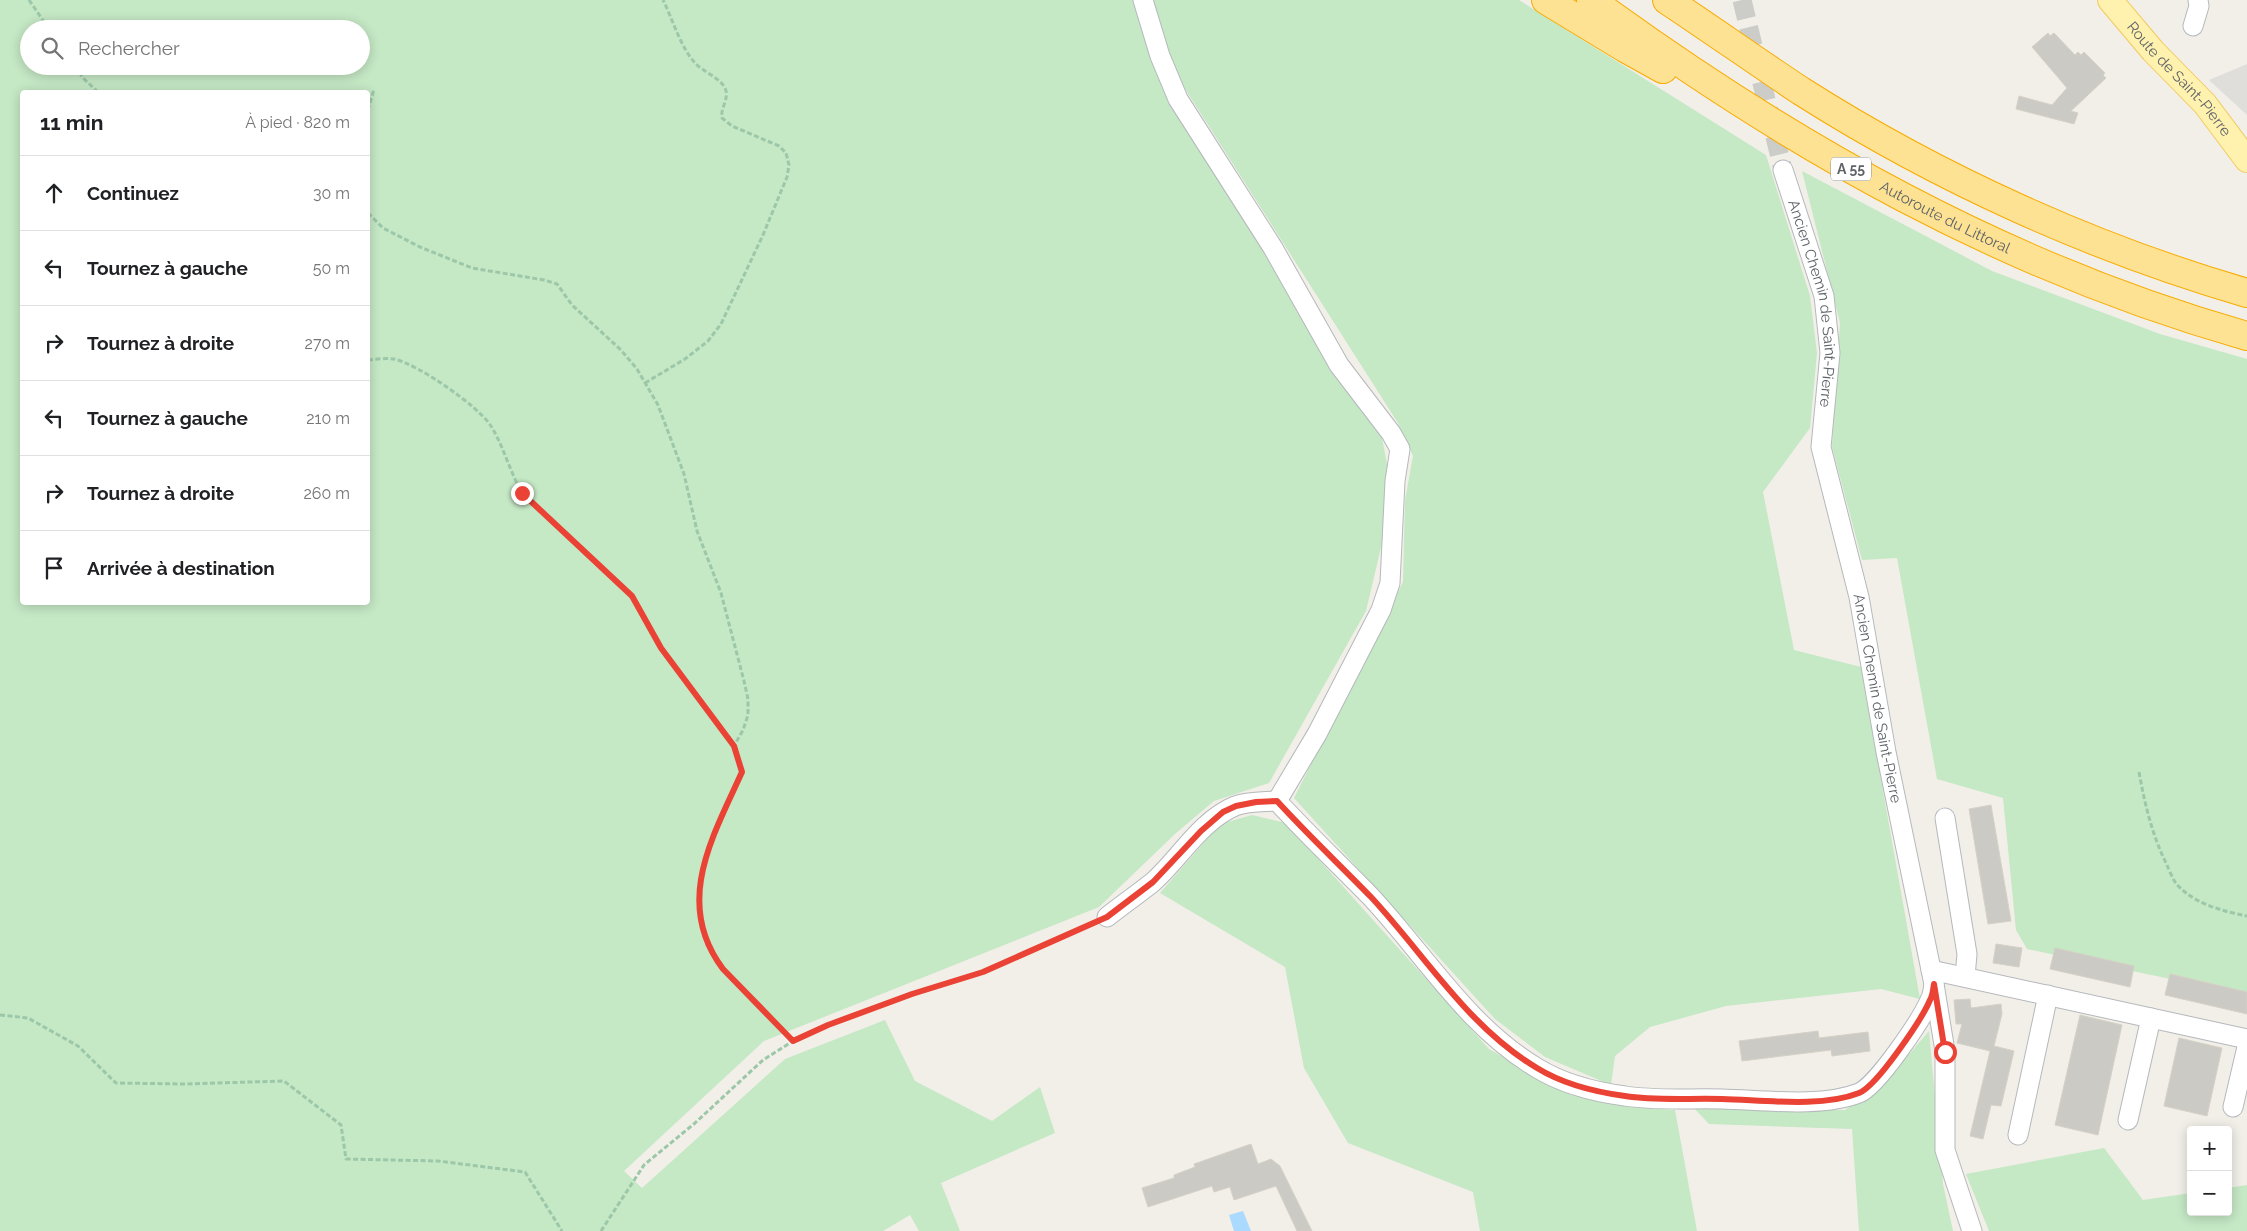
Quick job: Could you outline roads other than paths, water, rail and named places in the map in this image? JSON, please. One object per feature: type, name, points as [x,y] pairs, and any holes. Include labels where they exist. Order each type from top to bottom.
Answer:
[{"type":"highway","points":[[1546,0],[1625,48],[1872,181]]},
{"type":"highway","name":"Autoroute du Littoral","points":[[1592,0],[1704,78],[1786,131],[1872,181],[1966,230],[2032,260],[2132,300],[2247,336]]},
{"type":"highway","points":[[1667,0],[1802,91],[1923,160],[2029,212],[2088,238],[2185,274],[2247,293]]},
{"type":"highway","points":[[1688,0],[1802,91]]},
{"type":"main road","name":"Route de Saint-Pierre","points":[[2110,0],[2152,51],[2206,104],[2247,160]]},
{"type":"street","points":[[1143,0],[1160,56],[1178,100],[1273,248],[1339,366],[1391,433],[1400,449],[1395,482],[1390,583],[1381,610],[1317,734],[1277,801]]},
{"type":"street","points":[[2194,26],[2199,6],[2198,0]]},
{"type":"street","name":"Ancien Chemin de Saint-Pierre","points":[[1783,170],[1824,296],[1830,353],[1821,447],[1858,597],[1886,752],[1933,977],[1945,1052],[1945,1150],[1972,1231]]},
{"type":"street","points":[[1107,917],[1153,882],[1201,831],[1223,812],[1236,806],[1256,802],[1277,801],[1371,898],[1462,1005],[1517,1054],[1538,1069],[1573,1085],[1626,1096],[1671,1098],[1807,1101],[1835,1099],[1861,1092],[1878,1076],[1925,1010],[1931,998],[1933,977],[1965,977],[2247,1039]]},
{"type":"street","points":[[1945,818],[1967,954],[1965,977]]},
{"type":"street","points":[[2018,1135],[2048,995]]},
{"type":"street","points":[[2128,1120],[2150,1018]]},
{"type":"street","points":[[2233,1107],[2247,1047]]},
{"type":"water","points":[[1243,1211],[1251,1231],[1234,1231],[1229,1215]]},
{"type":"tunnel","points":[[1742,0],[1783,170]]}]
